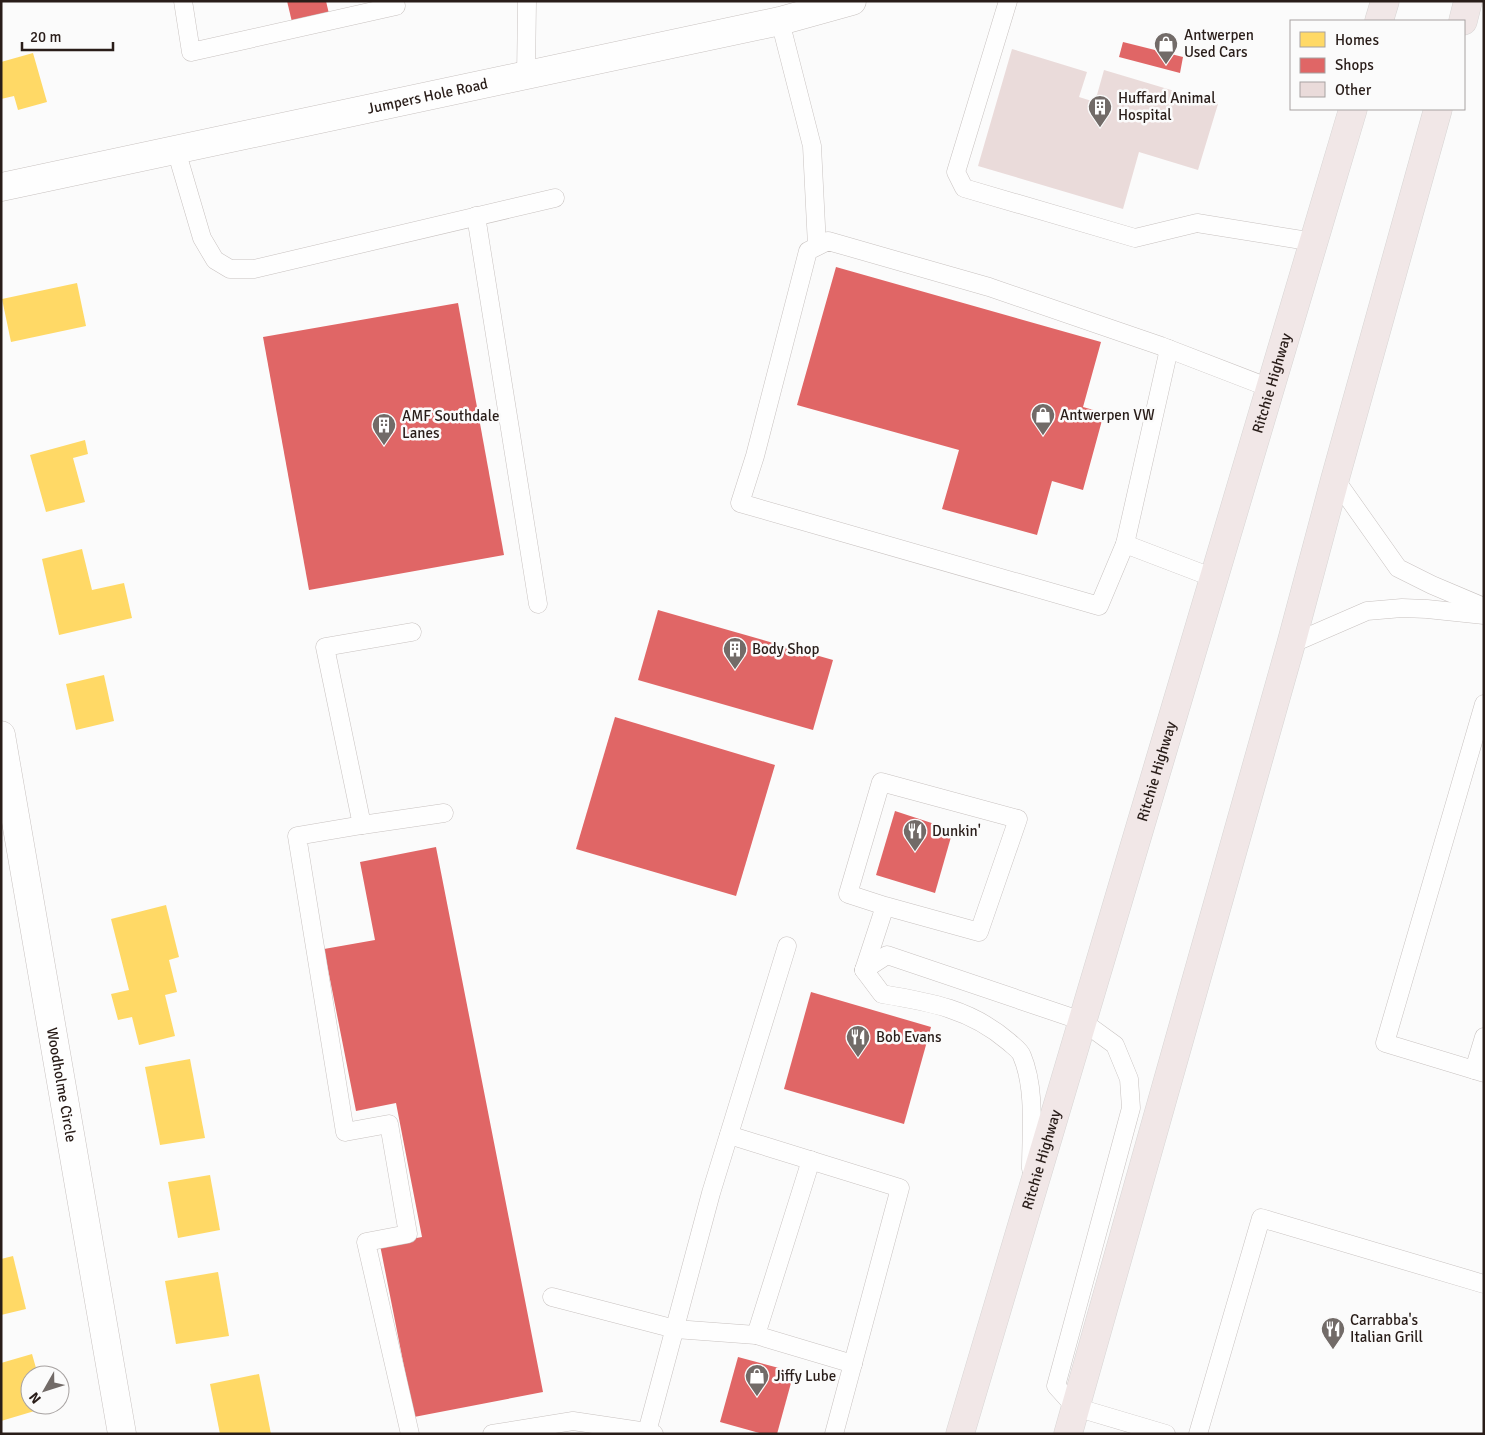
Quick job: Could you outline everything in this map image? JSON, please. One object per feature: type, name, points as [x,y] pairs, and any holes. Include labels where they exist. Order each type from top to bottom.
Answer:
[{"type":"main road","name":"Jumpers Hole Road","points":[[1,186],[780,21],[852,1]]},
{"type":"main road","points":[[1379,20],[1385,1]]},
{"type":"main road","points":[[1462,20],[1468,1]]},
{"type":"main road","name":"Ritchie Highway","points":[[960,1434],[1353,110]]},
{"type":"main road","points":[[1068,1434],[1291,644],[1438,110]]},
{"type":"main road","name":"Woodholme Circle","points":[[1,735],[122,1434]]},
{"type":"lane","points":[[183,1],[190,52],[396,4]]},
{"type":"lane","points":[[526,76],[527,1]]},
{"type":"lane","points":[[1008,1],[956,172],[964,188],[1135,238],[1197,223],[1314,242]]},
{"type":"lane","points":[[780,21],[812,146],[817,246]]},
{"type":"lane","points":[[176,150],[202,238],[215,260],[230,269],[254,269],[555,198]]},
{"type":"lane","points":[[476,216],[538,604]]},
{"type":"lane","points":[[1170,349],[1125,544],[1098,606],[740,503],[755,456],[808,251],[828,241],[989,288],[1170,349],[1270,388]]},
{"type":"lane","points":[[1335,479],[1398,568],[1484,607]]},
{"type":"lane","points":[[1125,544],[1214,578]]},
{"type":"lane","points":[[1291,644],[1367,612],[1402,608],[1484,615]]},
{"type":"lane","points":[[362,825],[325,647],[412,632]]},
{"type":"lane","points":[[1484,704],[1385,1043],[1479,1072],[1484,1037]]},
{"type":"lane","points":[[881,782],[1018,819],[979,932],[885,906],[848,894],[881,782]]},
{"type":"lane","points":[[410,1434],[366,1242],[408,1234],[389,1124],[345,1132],[297,836],[444,813]]},
{"type":"lane","points":[[864,970],[885,906]]},
{"type":"lane","points":[[492,1434],[573,1420],[651,1433],[675,1329],[711,1193],[787,946]]},
{"type":"lane","points":[[864,970],[887,955],[1082,1021],[1115,1045],[1129,1079],[1131,1108],[1056,1386],[1075,1407],[1166,1434]]},
{"type":"lane","points":[[864,970],[882,994],[930,1002],[972,1017],[1003,1037],[1022,1053],[1030,1085],[1031,1193]]},
{"type":"lane","points":[[729,1135],[900,1188],[834,1434]]},
{"type":"lane","points":[[756,1335],[811,1160]]},
{"type":"lane","points":[[1198,1434],[1261,1218],[1484,1284]]},
{"type":"lane","points":[[552,1297],[675,1329],[756,1335],[853,1364]]},
{"type":"lane","points":[[964,1434],[968,1407]]},
{"type":"building: Homes","points":[[33,53],[47,102],[18,110],[14,96],[1,99],[1,62]]},
{"type":"building: Homes","points":[[77,283],[86,326],[11,342],[2,299]]},
{"type":"building: Homes","points":[[85,440],[88,454],[73,458],[85,502],[46,512],[30,455]]},
{"type":"building: Homes","points":[[82,549],[92,590],[124,583],[132,618],[59,635],[42,559]]},
{"type":"building: Homes","points":[[104,675],[114,721],[76,730],[66,684]]},
{"type":"building: Homes","points":[[166,905],[179,957],[169,960],[177,992],[165,995],[175,1036],[139,1045],[132,1017],[118,1020],[111,994],[129,990],[111,919]]},
{"type":"building: Homes","points":[[190,1059],[205,1138],[160,1145],[145,1067]]},
{"type":"building: Homes","points":[[210,1175],[220,1230],[178,1238],[168,1182]]},
{"type":"building: Homes","points":[[13,1256],[26,1309],[1,1315],[1,1259]]},
{"type":"building: Homes","points":[[218,1272],[229,1336],[176,1344],[165,1281]]},
{"type":"building: Homes","points":[[32,1354],[35,1365],[20,1365],[21,1415],[1,1421],[1,1363]]},
{"type":"building: Homes","points":[[259,1374],[271,1434],[220,1434],[210,1384]]},
{"type":"building: Shops","points":[[287,1],[326,1],[329,14],[292,22]]},
{"type":"building: Shops","name":"Antwerpen Used Cars","points":[[1123,42],[1183,57],[1180,73],[1119,57]]},
{"type":"building: Shops","points":[[836,267],[1101,342],[1083,407],[1104,413],[1083,490],[1052,481],[1037,535],[942,509],[959,450],[797,405]]},
{"type":"building: Shops","name":"AMF Southdale Lanes","points":[[458,303],[504,555],[309,590],[263,337]]},
{"type":"building: Shops","name":"Body Shop","points":[[658,610],[833,660],[813,730],[638,680]]},
{"type":"building: Shops","points":[[615,717],[775,765],[736,896],[576,849]]},
{"type":"building: Shops","name":"Dunkin'","points":[[895,811],[953,830],[935,893],[876,875]]},
{"type":"building: Shops","points":[[436,847],[543,1392],[414,1417],[380,1245],[422,1237],[396,1103],[356,1111],[324,949],[375,940],[360,862]]},
{"type":"building: Shops","name":"Bob Evans","points":[[811,992],[931,1027],[904,1124],[784,1089]]},
{"type":"building: Shops","name":"Jiffy Lube","points":[[738,1357],[794,1372],[777,1434],[763,1434],[720,1422]]},
{"type":"building: Other","name":"Huffard Animal Hospital","points":[[1012,49],[1087,72],[1079,97],[1095,102],[1104,70],[1218,104],[1198,170],[1139,152],[1123,209],[978,166]]},
{"type":"place","name":"Antwerpen Used Cars","points":[[1166,65]]},
{"type":"place","name":"Huffard Animal Hospital","points":[[1100,128]]},
{"type":"place","name":"Antwerpen VW","points":[[1043,436]]},
{"type":"place","name":"AMF Southdale Lanes","points":[[384,446]]},
{"type":"place","name":"Body Shop","points":[[735,670]]},
{"type":"place","name":"Dunkin'","points":[[915,852]]},
{"type":"place","name":"Bob Evans","points":[[858,1058]]},
{"type":"place","name":"Carrabba's Italian Grill","points":[[1333,1350]]},
{"type":"place","name":"Jiffy Lube","points":[[757,1397]]}]
